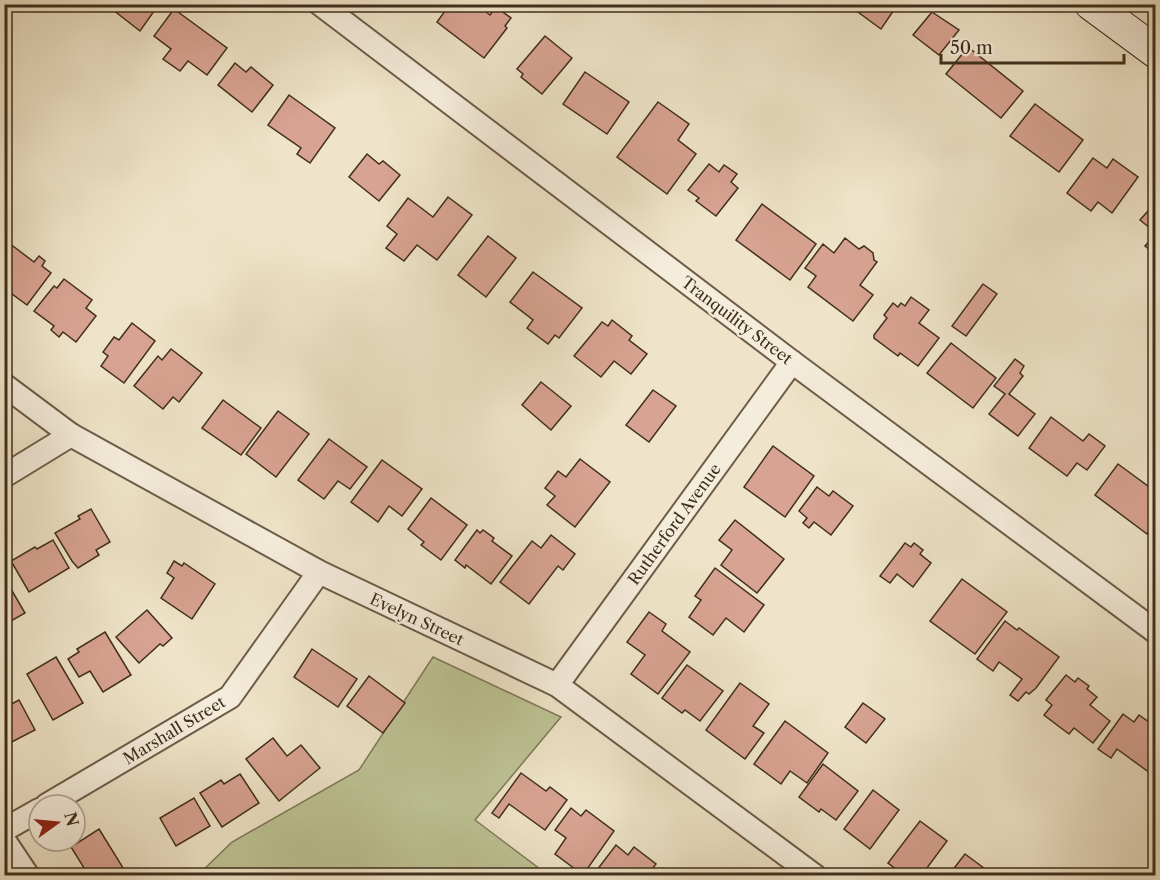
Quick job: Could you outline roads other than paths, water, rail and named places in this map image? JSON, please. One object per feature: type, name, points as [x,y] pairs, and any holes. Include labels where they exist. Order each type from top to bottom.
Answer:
[{"type":"main road","points":[[1091,4],[1155,52]]},
{"type":"street","name":"Tranquility Street","points":[[320,4],[792,362],[1155,632]]},
{"type":"street","name":"Rutherford Avenue","points":[[557,685],[792,362]]},
{"type":"street","name":"Evelyn Street","points":[[4,385],[71,435],[319,572],[557,685],[815,876]]},
{"type":"street","points":[[4,476],[71,435]]},
{"type":"street","name":"Marshall Street","points":[[67,793],[230,697],[319,572]]},
{"type":"street","points":[[4,830],[27,817]]},
{"type":"street","points":[[4,840],[28,876]]}]
